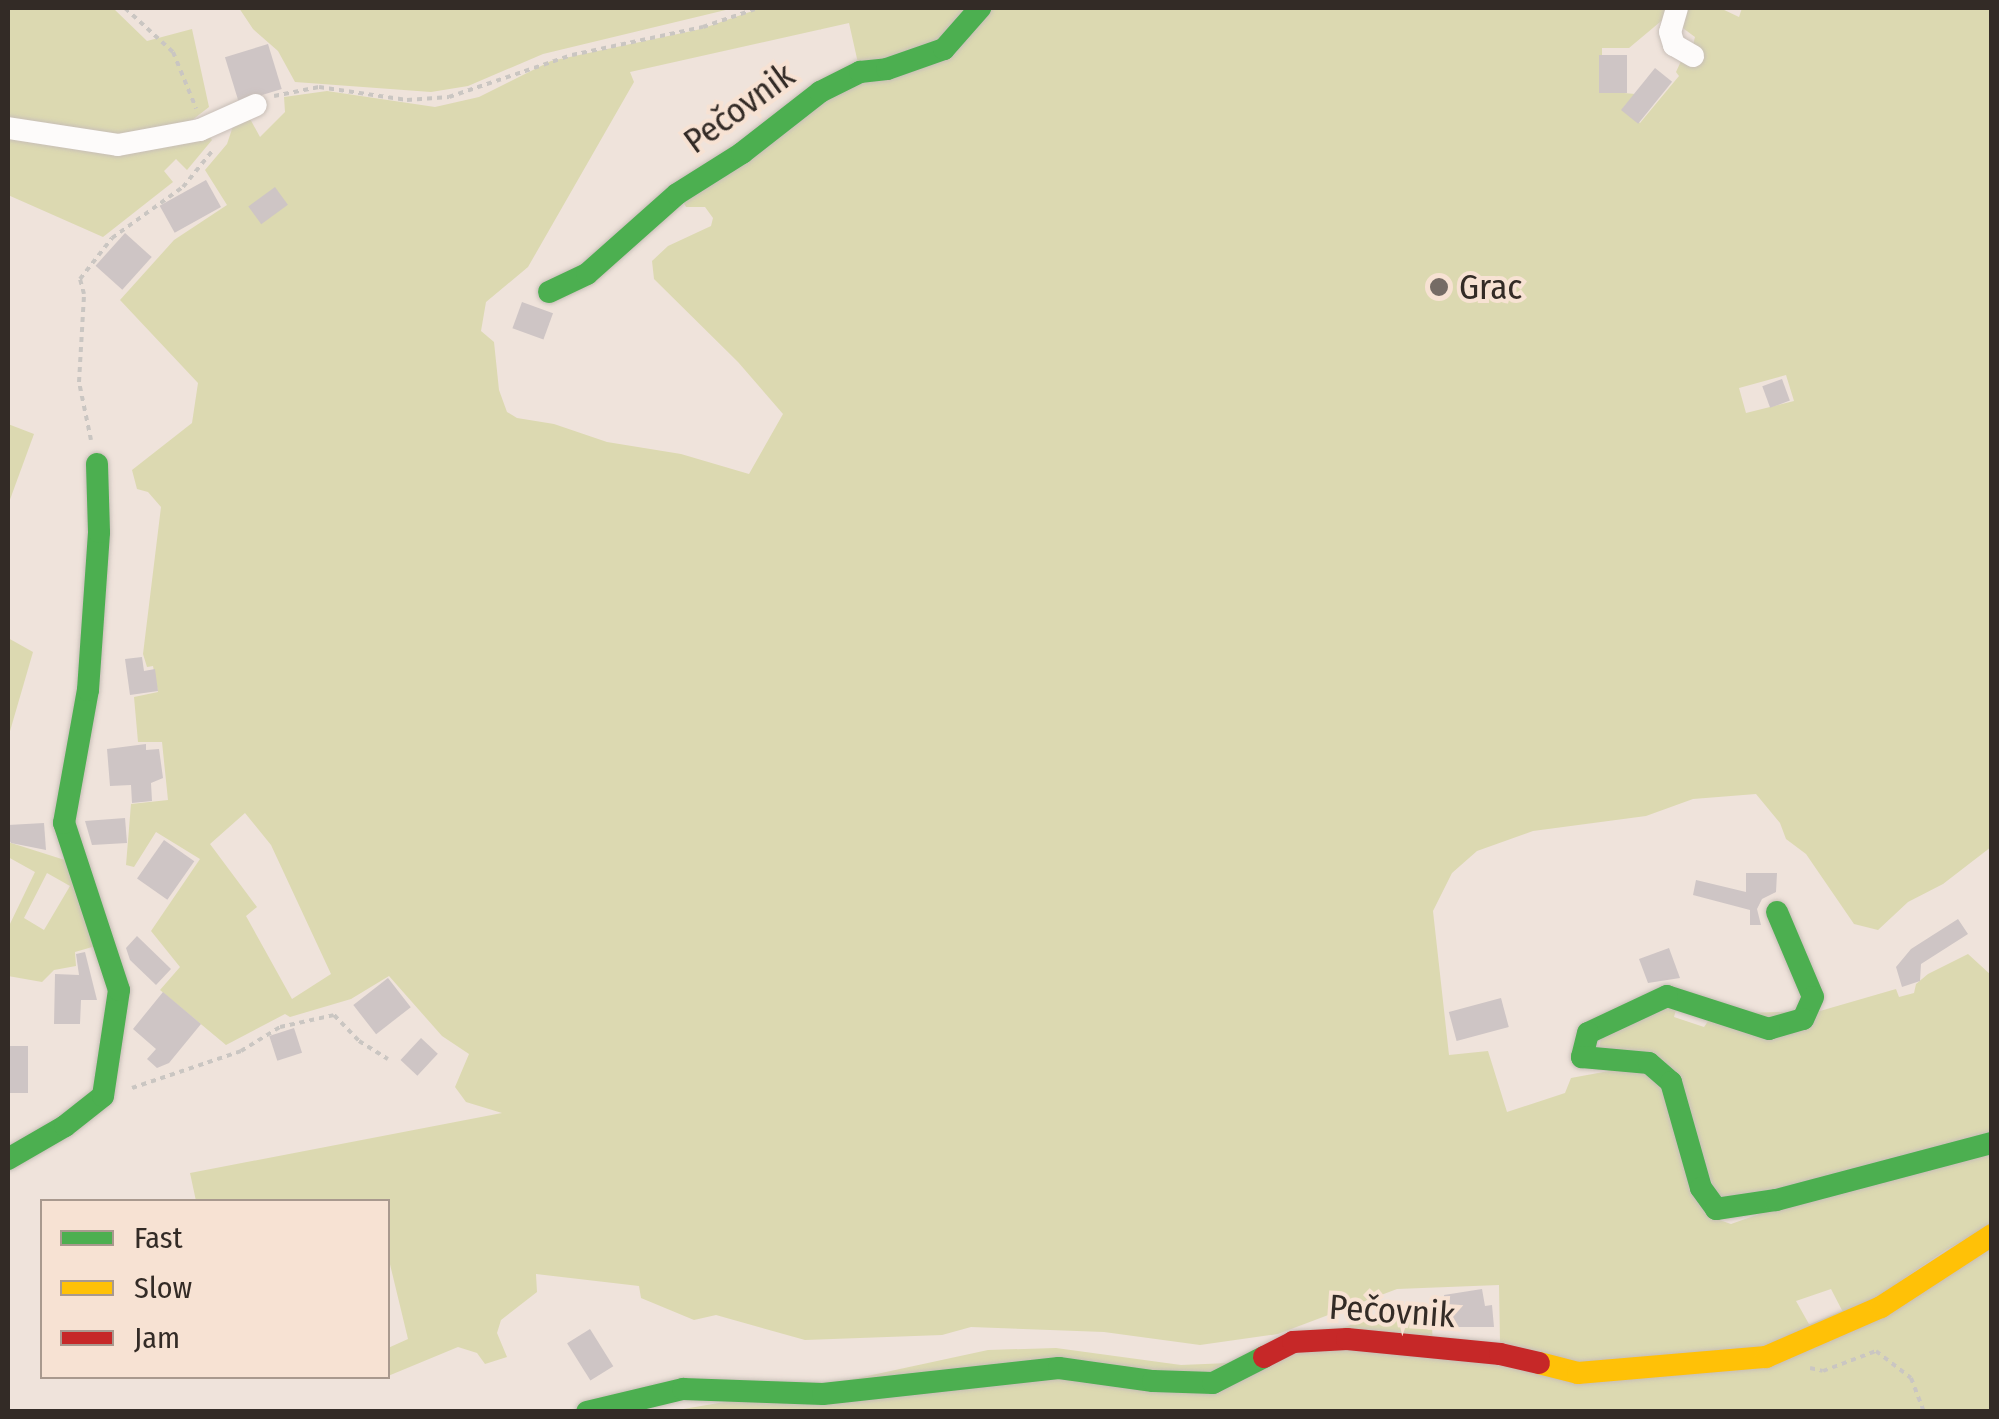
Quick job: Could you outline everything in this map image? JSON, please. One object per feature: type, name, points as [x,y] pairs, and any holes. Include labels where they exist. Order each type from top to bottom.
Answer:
[{"type":"street","name":"Pečovnik","points":[[549,292],[587,274],[678,194],[742,153],[820,92],[860,72],[888,69],[944,50],[980,8]]},
{"type":"street","points":[[1678,8],[1670,32],[1674,45],[1693,56]]},
{"type":"street","points":[[8,128],[118,145],[176,136],[256,106]]},
{"type":"street","points":[[8,1159],[65,1126],[103,1096],[119,990],[64,823],[88,690],[99,532],[97,464]]},
{"type":"street","points":[[1777,912],[1813,997],[1803,1019],[1769,1029],[1667,996],[1588,1034],[1582,1057],[1649,1063],[1671,1082],[1701,1188],[1716,1209],[1776,1200],[1992,1143]]},
{"type":"street","name":"Pečovnik","points":[[588,1412],[682,1389],[823,1394],[1060,1368],[1153,1382],[1213,1383],[1293,1342],[1347,1339],[1500,1354],[1578,1373],[1766,1357],[1881,1307],[1948,1259],[1992,1235]]},
{"type":"path","points":[[97,464],[79,382],[84,294],[80,279],[112,238],[183,187],[202,165],[220,130],[195,107],[173,52],[126,8]]},
{"type":"path","points":[[256,106],[281,93],[320,87],[407,100],[449,97],[572,54],[702,27],[758,8]]},
{"type":"path","points":[[103,1096],[166,1080],[241,1051],[280,1027],[334,1015],[359,1042],[388,1059]]},
{"type":"path","points":[[1804,1366],[1824,1372],[1876,1351],[1911,1378],[1924,1412]]},
{"type":"shaded area","points":[[8,8],[113,8],[147,41],[192,29],[209,107],[182,128],[124,139],[8,122]]},
{"type":"shaded area","points":[[239,8],[734,8],[543,54],[468,86],[431,92],[295,82],[278,51],[253,29]]},
{"type":"shaded area","points":[[761,8],[975,8],[956,33],[909,55],[858,63],[849,23],[630,72],[634,82],[528,267],[486,302],[481,331],[494,342],[499,390],[507,412],[607,442],[681,454],[749,474],[783,414],[738,362],[654,279],[652,261],[668,246],[711,226],[713,218],[705,207],[686,207],[680,196],[838,84],[884,68],[932,59],[956,45],[977,26],[987,8],[1669,8],[1666,17],[1629,48],[1602,48],[1602,91],[1635,94],[1623,108],[1640,123],[1679,76],[1676,72],[1687,48],[1692,49],[1695,37],[1676,23],[1680,8],[1720,8],[1739,17],[1742,8],[1991,8],[1991,847],[1943,884],[1908,902],[1878,930],[1854,924],[1806,854],[1786,839],[1780,823],[1756,794],[1693,799],[1646,816],[1533,831],[1477,851],[1452,873],[1433,911],[1449,1055],[1488,1051],[1507,1112],[1565,1093],[1571,1078],[1636,1066],[1662,1080],[1674,1104],[1698,1202],[1711,1217],[1731,1224],[1853,1181],[1991,1152],[1991,1226],[1946,1250],[1846,1318],[1831,1289],[1796,1301],[1814,1333],[1760,1347],[1648,1362],[1582,1366],[1500,1343],[1499,1285],[1397,1289],[1278,1334],[1200,1345],[1104,1332],[971,1327],[942,1335],[805,1340],[716,1315],[694,1320],[641,1298],[639,1286],[536,1274],[537,1292],[501,1320],[497,1333],[507,1357],[485,1364],[477,1353],[458,1347],[390,1375],[390,1347],[408,1339],[390,1264],[390,1199],[196,1199],[190,1173],[502,1113],[466,1102],[455,1087],[469,1054],[442,1036],[389,976],[351,999],[290,1017],[285,1014],[226,1045],[160,990],[180,967],[151,931],[200,859],[156,832],[134,867],[126,865],[131,804],[168,800],[162,742],[138,742],[134,697],[158,692],[153,666],[147,667],[143,654],[161,507],[148,492],[137,489],[132,470],[192,423],[198,383],[120,300],[174,240],[227,205],[205,170],[227,144],[235,120],[249,117],[260,137],[285,112],[284,97],[327,91],[435,107],[479,97],[551,61],[701,29]],"holes":[[[1786,375],[1794,401],[1746,413],[1739,388]],[[245,813],[271,845],[331,974],[292,999],[246,916],[257,907],[210,844]]]},
{"type":"shaded area","points":[[8,133],[73,146],[207,133],[212,140],[187,170],[176,159],[164,171],[173,182],[103,237],[8,195]]},
{"type":"shaded area","points":[[8,424],[34,434],[8,505]]},
{"type":"shaded area","points":[[8,638],[33,652],[8,738]]},
{"type":"shaded area","points":[[8,842],[68,861],[99,945],[75,952],[76,966],[54,970],[42,982],[8,976],[8,928],[35,872],[8,857]],"holes":[[[47,873],[70,886],[44,930],[24,918]]]},
{"type":"shaded area","points":[[1968,954],[1991,975],[1991,1139],[1719,1202],[1670,1072],[1599,1056],[1601,1033],[1678,1003],[1674,1017],[1704,1027],[1713,1014],[1820,1011],[1896,989],[1899,997],[1914,993],[1916,984],[1928,974]]},
{"type":"shaded area","points":[[1991,1249],[1991,1411],[666,1412],[835,1383],[988,1350],[1056,1348],[1181,1365],[1229,1363],[1282,1350],[1394,1309],[1419,1308],[1432,1326],[1433,1349],[1690,1374]]},
{"type":"building","points":[[268,44],[282,89],[239,102],[225,57]]},
{"type":"building","points":[[1599,55],[1627,55],[1627,93],[1599,93]]},
{"type":"building","points":[[1655,68],[1672,82],[1638,124],[1621,110]]},
{"type":"building","points":[[206,180],[221,207],[175,233],[160,206]]},
{"type":"building","points":[[275,187],[288,205],[261,224],[248,206]]},
{"type":"building","points":[[125,233],[152,257],[122,290],[96,266]]},
{"type":"building","points":[[522,302],[553,313],[543,340],[512,328]]},
{"type":"building","points":[[1782,379],[1790,401],[1770,408],[1762,386]]},
{"type":"building","points":[[142,657],[144,671],[155,669],[158,691],[130,695],[125,659]]},
{"type":"building","points":[[146,744],[146,750],[159,749],[163,778],[151,783],[152,801],[132,803],[131,785],[110,786],[107,749]]},
{"type":"building","points":[[125,818],[127,843],[92,845],[85,821]]},
{"type":"building","points":[[44,823],[46,850],[11,843],[8,838],[8,825]]},
{"type":"building","points":[[164,840],[194,861],[167,900],[137,879]]},
{"type":"building","points":[[1746,873],[1777,873],[1776,892],[1762,899],[1757,909],[1761,925],[1750,925],[1750,910],[1693,895],[1696,880],[1746,892]]},
{"type":"building","points":[[1958,919],[1968,934],[1921,964],[1920,981],[1902,987],[1896,967],[1911,949]]},
{"type":"building","points":[[137,936],[171,969],[156,985],[130,960],[126,948]]},
{"type":"building","points":[[1669,948],[1680,978],[1648,983],[1639,959]]},
{"type":"building","points":[[85,952],[97,1000],[81,1000],[80,1024],[54,1024],[55,974],[79,975],[76,954]]},
{"type":"building","points":[[388,978],[411,1007],[376,1034],[353,1005]]},
{"type":"building","points":[[163,992],[201,1024],[169,1063],[157,1068],[147,1059],[156,1049],[133,1029]]},
{"type":"building","points":[[1501,998],[1509,1027],[1457,1041],[1449,1012]]},
{"type":"building","points":[[294,1028],[302,1053],[277,1061],[269,1036]]},
{"type":"building","points":[[421,1038],[438,1054],[417,1076],[401,1060]]},
{"type":"building","points":[[8,1046],[28,1046],[28,1093],[8,1093]]},
{"type":"building","points":[[1482,1289],[1485,1306],[1492,1305],[1494,1327],[1449,1327],[1444,1295]]},
{"type":"building","points":[[590,1329],[613,1366],[590,1381],[567,1343]]},
{"type":"traffic: fast","points":[[549,292],[587,274],[677,194],[742,153],[820,92],[860,72],[887,69],[944,49],[980,8]]},
{"type":"traffic: fast","points":[[8,1159],[65,1126],[103,1096],[119,990],[64,823],[88,690],[99,532],[97,464]]},
{"type":"traffic: fast","points":[[1777,912],[1813,997],[1803,1019],[1769,1029],[1667,996],[1588,1033],[1582,1057],[1649,1063],[1671,1082],[1701,1188],[1716,1209],[1776,1200],[1992,1143]]},
{"type":"traffic: fast","points":[[587,1412],[683,1389],[823,1394],[1059,1368],[1153,1381],[1213,1383],[1264,1357]]},
{"type":"traffic: slow","points":[[1539,1363],[1578,1373],[1766,1357],[1881,1307],[1992,1235]]},
{"type":"traffic: jam","points":[[1264,1357],[1293,1342],[1347,1339],[1500,1354],[1539,1363]]},
{"type":"place","name":"Grac","points":[[1439,287]]}]
